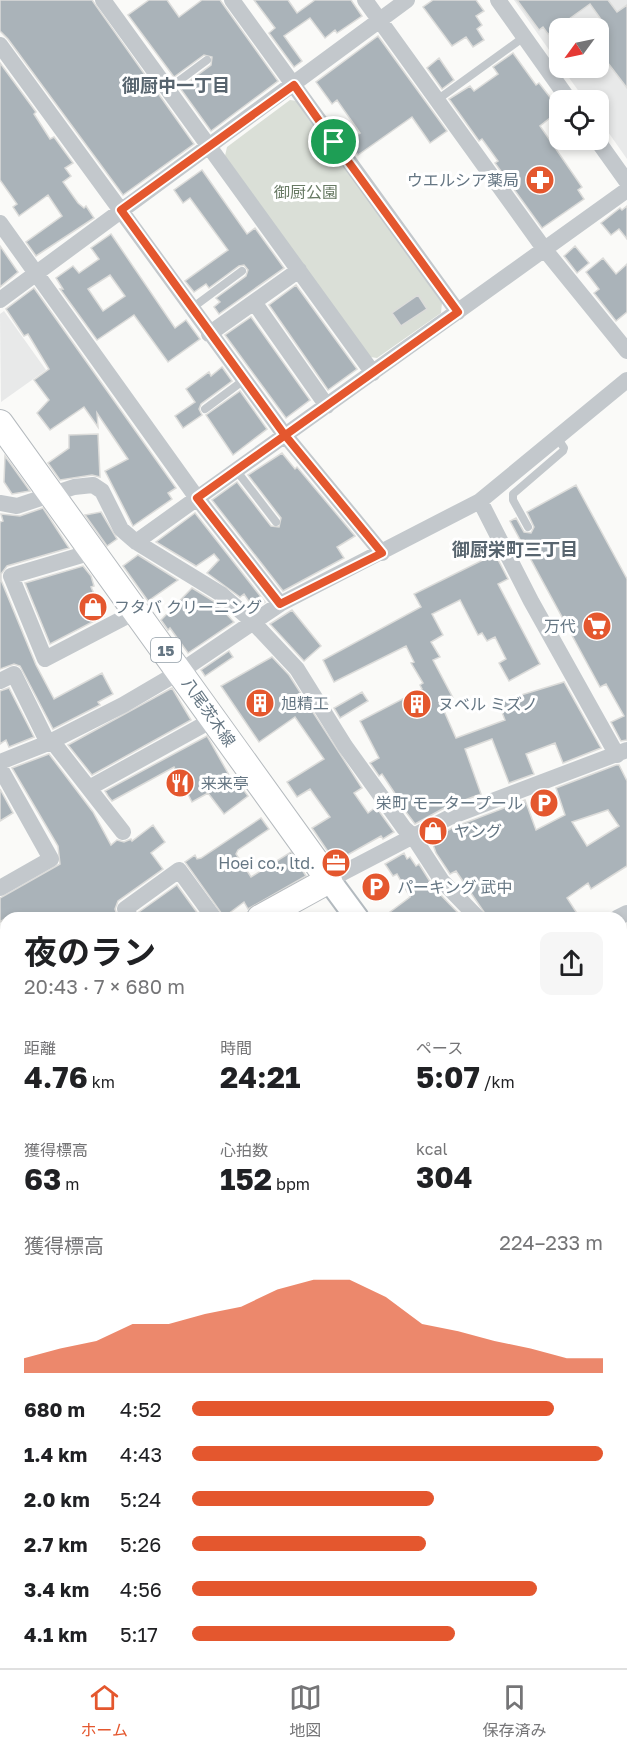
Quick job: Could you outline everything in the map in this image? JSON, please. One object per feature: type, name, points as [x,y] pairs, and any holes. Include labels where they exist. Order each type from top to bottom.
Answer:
[{"type":"main road","name":"八尾茨木線","points":[[0,423],[181,672],[328,880]]},
{"type":"main road","points":[[271,912],[328,880],[352,912]]},
{"type":"street","points":[[103,0],[373,374]]},
{"type":"street","points":[[232,0],[458,312]]},
{"type":"street","points":[[365,0],[545,250],[627,351]]},
{"type":"street","points":[[0,300],[407,0]]},
{"type":"street","points":[[498,0],[562,90]]},
{"type":"street","points":[[0,45],[284,434],[382,553]]},
{"type":"street","points":[[604,150],[627,182]]},
{"type":"street","points":[[136,542],[627,190]]},
{"type":"street","points":[[0,223],[197,498],[280,604]]},
{"type":"street","points":[[210,334],[299,270]]},
{"type":"street","points":[[254,303],[327,406]]},
{"type":"street","points":[[0,762],[50,742],[123,705],[181,672],[252,621],[280,604],[480,501],[627,380]]},
{"type":"street","points":[[0,503],[17,506],[50,494],[93,485],[102,491],[121,529],[136,542],[220,594],[252,621],[297,669],[345,746],[404,828],[412,835],[442,881],[471,912]]},
{"type":"street","points":[[328,880],[450,817],[622,753],[531,601],[480,501]]},
{"type":"street","points":[[92,552],[5,578],[45,659],[136,611]]},
{"type":"street","points":[[0,681],[14,674],[50,742],[123,832]]},
{"type":"street","points":[[89,788],[214,719]]},
{"type":"street","points":[[0,768],[51,859],[0,888]]},
{"type":"street","points":[[127,912],[125,909],[179,870],[210,912]]},
{"type":"lane","points":[[437,100],[524,38]]},
{"type":"lane","points":[[168,89],[207,60]]},
{"type":"lane","points":[[191,308],[242,271]]},
{"type":"lane","points":[[205,409],[244,380]]},
{"type":"lane","points":[[528,527],[513,500],[514,490],[556,458],[564,448],[557,437]]},
{"type":"lane","points":[[236,470],[276,522]]},
{"type":"shaded area","points":[[514,0],[627,0],[627,159],[609,133],[609,90],[578,90],[569,78],[609,78],[609,18],[549,18],[549,50]]},
{"type":"shaded area","points":[[4,311],[46,370],[1,402],[0,314]]},
{"type":"green space","name":"御厨公園","points":[[290,100],[297,101],[442,303],[441,313],[377,358],[370,357],[225,156],[227,147]]},
{"type":"building","points":[[0,0],[92,0],[194,144],[123,195],[0,31]]},
{"type":"building","points":[[149,0],[167,0],[179,17],[202,0],[220,0],[278,81],[211,131],[180,88],[211,65],[212,57],[204,55],[174,77],[128,15]]},
{"type":"building","points":[[254,0],[288,0],[297,13],[315,0],[351,0],[362,16],[337,33],[335,30],[325,38],[310,18],[284,36],[302,61],[294,67],[269,33],[275,28]]},
{"type":"building","points":[[433,0],[476,0],[484,11],[476,16],[482,25],[477,29],[484,40],[473,47],[466,37],[452,46],[423,7]]},
{"type":"building","points":[[517,0],[608,0],[617,12],[627,5],[627,88],[609,64],[609,18],[600,18],[590,4],[570,18],[549,18],[548,34],[543,27],[539,30]]},
{"type":"building","points":[[378,36],[447,131],[430,143],[412,117],[358,155],[348,141],[360,133],[337,100],[332,104],[316,82]]},
{"type":"building","points":[[513,53],[536,85],[539,83],[549,96],[549,119],[540,126],[549,139],[549,150],[557,150],[582,187],[578,190],[584,199],[542,228],[495,163],[498,161],[482,139],[479,141],[449,99],[470,86],[474,91],[498,74],[493,67]]},
{"type":"building","points":[[439,58],[454,80],[442,89],[427,68]]},
{"type":"building","points":[[0,63],[36,112],[34,114],[50,139],[54,137],[73,163],[65,168],[71,176],[63,182],[78,203],[84,208],[86,206],[94,218],[36,256],[26,242],[62,216],[48,195],[19,216],[13,207],[17,204],[0,180]]},
{"type":"building","points":[[202,170],[247,234],[255,228],[284,268],[219,314],[214,307],[220,302],[216,298],[246,276],[248,270],[244,265],[239,266],[209,288],[206,284],[194,292],[185,281],[228,250],[190,198],[183,203],[174,190]]},
{"type":"building","points":[[627,206],[627,239],[619,229],[611,235],[601,223],[620,208],[622,210]]},
{"type":"building","points":[[111,234],[175,328],[186,320],[200,339],[168,362],[134,315],[97,340],[60,289],[63,289],[56,278],[73,266],[79,273],[99,259],[91,248]],"holes":[[[110,275],[125,296],[103,311],[88,289]]]},
{"type":"building","points":[[0,246],[18,272],[0,287]]},
{"type":"building","points":[[575,246],[589,263],[577,273],[564,256]]},
{"type":"building","points":[[603,258],[616,274],[627,264],[627,312],[616,321],[594,293],[599,289],[586,272]]},
{"type":"building","points":[[296,285],[357,369],[328,390],[269,305]]},
{"type":"building","points":[[34,288],[176,488],[168,493],[172,499],[133,526],[105,471],[128,459],[97,413],[98,427],[84,407],[50,430],[37,413],[49,400],[34,380],[49,369],[28,334],[24,336],[6,309]]},
{"type":"building","points":[[418,295],[427,309],[401,326],[392,313]]},
{"type":"building","points":[[251,317],[310,400],[286,418],[225,335]]},
{"type":"building","points":[[222,367],[232,381],[201,404],[199,409],[202,415],[183,428],[175,416],[195,402],[186,389],[209,372],[211,376]]},
{"type":"building","points":[[240,391],[267,429],[233,455],[206,415]]},
{"type":"building","points":[[98,434],[100,477],[92,475],[60,480],[48,463],[69,448],[69,435]]},
{"type":"building","points":[[282,453],[295,469],[297,467],[355,536],[337,547],[344,558],[283,591],[212,500],[237,482],[271,526],[279,527],[281,518],[248,475]]},
{"type":"building","points":[[5,456],[30,491],[12,494],[4,482]]},
{"type":"building","name":"万代","points":[[576,485],[627,579],[627,740],[621,741],[611,722],[624,716],[606,684],[600,687],[510,521],[516,518],[524,532],[531,533],[534,527],[527,512]]},
{"type":"building","points":[[43,508],[69,548],[7,566],[1,574],[1,580],[36,665],[54,699],[102,673],[113,694],[98,702],[100,705],[53,729],[20,666],[14,664],[0,669],[0,522],[3,521],[1,514],[20,516]]},
{"type":"building","points":[[101,512],[117,539],[107,546],[85,515]]},
{"type":"building","points":[[195,513],[265,602],[254,609],[244,594],[240,597],[207,573],[219,560],[214,554],[196,566],[156,542]]},
{"type":"building","points":[[495,554],[508,579],[498,584],[540,664],[509,681],[499,663],[506,659],[495,637],[487,641],[482,633],[478,635],[460,600],[432,614],[443,635],[431,642],[440,657],[433,660],[453,698],[441,704],[456,738],[505,720],[498,702],[564,682],[601,748],[563,763],[555,743],[526,754],[534,774],[509,783],[492,739],[465,749],[481,794],[446,807],[415,824],[394,796],[396,795],[382,774],[379,776],[370,763],[379,758],[360,721],[422,689],[420,685],[423,683],[411,663],[414,662],[406,646],[334,682],[323,660],[421,607],[414,594]]},
{"type":"building","points":[[138,555],[178,580],[148,601],[123,566]]},
{"type":"building","points":[[83,566],[91,576],[94,586],[91,587],[104,616],[50,644],[25,583]]},
{"type":"building","points":[[192,588],[215,602],[234,622],[188,653],[170,628],[168,630],[161,620]]},
{"type":"building","points":[[292,610],[321,646],[304,661],[270,624]]},
{"type":"building","points":[[229,651],[233,657],[205,676],[201,670]]},
{"type":"building","points":[[272,657],[289,675],[362,788],[354,793],[368,813],[376,807],[394,832],[383,839],[381,836],[335,862],[312,828],[330,817],[310,789],[297,797],[287,782],[324,759],[295,717],[259,742],[221,686]]},
{"type":"building","points":[[9,688],[34,737],[9,747],[6,740],[0,744],[0,691]]},
{"type":"building","points":[[172,688],[191,720],[92,775],[68,745]]},
{"type":"building","points":[[362,692],[368,701],[340,718],[334,708]]},
{"type":"building","points":[[207,736],[233,782],[236,780],[248,796],[224,814],[208,793],[192,802],[174,767],[112,801],[105,791]]},
{"type":"building","points":[[49,754],[93,812],[111,845],[117,840],[124,842],[131,839],[132,841],[153,825],[165,842],[151,853],[163,869],[118,901],[116,912],[0,912],[0,898],[60,864],[58,846],[12,768]]},
{"type":"building","points":[[619,765],[627,781],[627,866],[591,889],[588,883],[567,898],[576,912],[484,912],[456,871],[450,874],[436,853],[431,839],[454,827],[525,800],[536,830],[565,815],[556,788]],"holes":[[[608,810],[619,826],[587,846],[572,822]]]},
{"type":"building","points":[[0,789],[13,813],[0,821]]},
{"type":"building","points":[[261,818],[269,829],[238,850],[236,854],[251,877],[291,852],[306,876],[248,909],[244,902],[231,912],[220,912],[185,862],[195,855],[197,859]]},
{"type":"building","points":[[404,853],[407,859],[410,857],[416,866],[419,864],[434,888],[457,912],[390,912],[410,897],[397,874],[393,876],[385,864]]},
{"type":"building","points":[[177,885],[197,912],[139,912]]},
{"type":"place","name":"ウエルシア薬局","points":[[540,180]]},
{"type":"place","name":"フタバ クリーニング","points":[[93,607]]},
{"type":"place","name":"万代","points":[[597,626]]},
{"type":"place","name":"旭精工","points":[[260,703]]},
{"type":"place","name":"ヌベル ミズノ","points":[[417,704]]},
{"type":"place","name":"来来亭","points":[[180,783]]},
{"type":"place","name":"栄町 モータープール","points":[[544,803]]},
{"type":"place","name":"ヤング","points":[[433,831]]},
{"type":"place","name":"Hoei co., ltd.","points":[[336,863]]},
{"type":"place","name":"パーキング 武中","points":[[376,887]]},
{"type":"district","name":"御厨中一丁目","points":[[176,85]]},
{"type":"district","name":"御厨栄町三丁目","points":[[515,549]]},
{"type":"route","points":[[334,142],[294,85],[121,210],[284,434],[382,553],[280,604],[197,498],[284,434],[373,374],[458,312],[334,142]]}]
